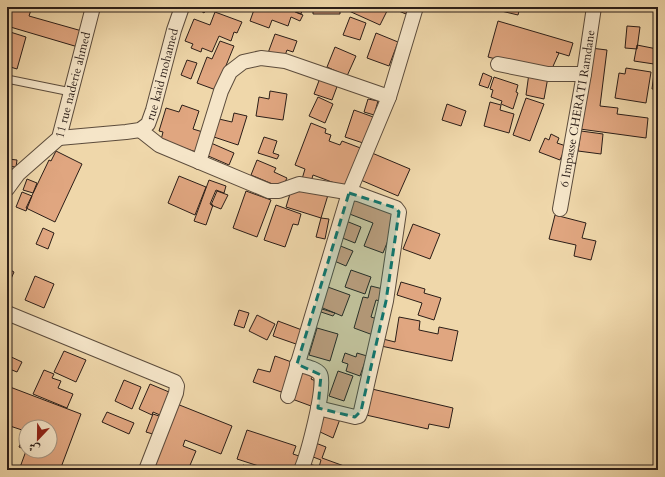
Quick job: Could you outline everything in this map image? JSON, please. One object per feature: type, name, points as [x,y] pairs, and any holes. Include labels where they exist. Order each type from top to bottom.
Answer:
[{"type":"street","name":"11 rue naderie ahmed","points":[[7,188],[18,174],[59,138],[93,7]]},
{"type":"street","name":"rue kaid mohamed","points":[[59,138],[140,130],[148,124],[154,110],[174,30],[182,7]]},
{"type":"street","points":[[288,396],[349,193],[389,97],[416,7]]},
{"type":"street","name":"6 Impasse CHERATI Ramdane","points":[[560,209],[584,74],[594,7]]},
{"type":"street","points":[[199,162],[221,91],[230,72],[242,62],[261,58],[285,61],[389,97]]},
{"type":"street","points":[[498,64],[548,74],[584,74]]},
{"type":"street","points":[[140,130],[159,145],[269,191],[279,191],[299,184],[358,194],[396,208],[399,212],[386,301],[361,412],[359,416],[355,418],[318,408]]},
{"type":"street","points":[[7,313],[175,382],[177,386],[176,393],[146,470]]},
{"type":"street","points":[[297,364],[318,371],[321,375],[318,408],[301,470]]},
{"type":"lane","points":[[7,79],[71,92]]},
{"type":"highlighted area","points":[[349,193],[396,208],[399,212],[386,301],[361,411],[355,417],[318,408],[321,375],[297,364]]},
{"type":"building","points":[[7,7],[32,7],[29,16],[82,31],[78,47],[7,26]]},
{"type":"building","points":[[195,7],[208,7],[204,13]]},
{"type":"building","points":[[255,7],[297,7],[295,12],[303,15],[300,21],[291,17],[288,26],[272,20],[269,28],[250,21]]},
{"type":"building","points":[[298,7],[303,7],[301,14],[296,12]]},
{"type":"building","points":[[313,7],[340,7],[340,14],[313,14]]},
{"type":"building","points":[[351,7],[377,7],[387,11],[380,25],[349,11]]},
{"type":"building","points":[[389,7],[408,7],[406,14]]},
{"type":"building","points":[[498,7],[520,7],[518,15],[497,10]]},
{"type":"building","points":[[215,12],[242,22],[237,33],[234,32],[231,41],[219,36],[212,52],[202,48],[201,52],[191,48],[193,44],[185,41],[194,19],[210,25]]},
{"type":"building","points":[[350,17],[366,23],[360,40],[343,35]]},
{"type":"building","points":[[498,21],[573,43],[569,56],[556,52],[559,53],[550,73],[488,57]]},
{"type":"building","points":[[627,26],[640,27],[637,49],[625,48]]},
{"type":"building","points":[[7,31],[26,37],[17,69],[7,66]]},
{"type":"building","points":[[376,33],[398,42],[389,66],[367,58]]},
{"type":"building","points":[[275,34],[297,41],[293,52],[287,50],[284,58],[268,53]]},
{"type":"building","points":[[220,41],[234,46],[216,90],[197,83],[207,57],[212,59]]},
{"type":"building","points":[[637,45],[657,49],[654,64],[634,61]]},
{"type":"building","points":[[335,47],[356,56],[347,76],[327,67]]},
{"type":"building","points":[[591,48],[607,50],[600,106],[618,108],[617,114],[648,118],[646,138],[580,129]]},
{"type":"building","points":[[656,58],[658,59],[658,89],[652,89]]},
{"type":"building","points":[[187,60],[197,63],[191,79],[181,75]]},
{"type":"building","points":[[626,68],[651,72],[646,103],[615,98],[619,73],[625,74]]},
{"type":"building","points":[[483,73],[492,77],[488,88],[479,85]]},
{"type":"building","points":[[529,73],[548,77],[544,99],[526,95]]},
{"type":"building","points":[[494,77],[518,85],[516,92],[518,93],[513,109],[501,104],[502,101],[491,97],[493,90],[490,89]]},
{"type":"building","points":[[320,78],[338,84],[332,100],[314,94]]},
{"type":"building","points":[[270,91],[287,94],[283,120],[256,116],[259,97],[269,99]]},
{"type":"building","points":[[318,97],[333,104],[325,123],[309,116]]},
{"type":"building","points":[[526,98],[544,104],[530,141],[513,135]]},
{"type":"building","points":[[368,99],[378,101],[374,115],[364,112]]},
{"type":"building","points":[[490,102],[501,105],[500,110],[514,114],[509,133],[484,126]]},
{"type":"building","points":[[447,104],[466,111],[461,126],[442,120]]},
{"type":"building","points":[[182,105],[199,111],[193,129],[206,133],[199,153],[161,140],[163,132],[159,131],[166,108],[179,112]]},
{"type":"building","points":[[354,110],[376,118],[366,144],[345,137]]},
{"type":"building","points":[[234,113],[247,116],[238,145],[214,137],[219,119],[232,122]]},
{"type":"building","points":[[311,123],[326,129],[325,133],[331,135],[329,141],[340,145],[342,141],[363,149],[348,188],[313,175],[311,182],[302,179],[305,169],[295,165]]},
{"type":"building","points":[[581,131],[603,134],[601,154],[578,151]]},
{"type":"building","points":[[551,134],[559,138],[557,143],[566,146],[560,160],[539,152],[545,138],[549,140]]},
{"type":"building","points":[[264,137],[277,141],[273,153],[279,155],[277,159],[258,153]]},
{"type":"building","points":[[211,143],[234,153],[229,165],[206,155]]},
{"type":"building","points":[[56,151],[82,164],[55,222],[26,208],[49,160],[51,161]]},
{"type":"building","points":[[7,152],[10,153],[7,163]]},
{"type":"building","points":[[372,153],[410,169],[398,196],[356,178]]},
{"type":"building","points":[[8,159],[17,160],[16,167],[7,166]]},
{"type":"building","points":[[257,160],[276,168],[274,172],[287,178],[282,188],[251,175]]},
{"type":"building","points":[[179,176],[206,187],[195,215],[168,203]]},
{"type":"building","points":[[27,179],[37,183],[33,193],[23,190]]},
{"type":"building","points":[[209,180],[226,186],[224,193],[216,190],[210,204],[213,205],[206,225],[194,221]]},
{"type":"building","points":[[293,184],[328,195],[321,218],[286,207]]},
{"type":"building","points":[[217,191],[228,195],[221,209],[211,205]]},
{"type":"building","points":[[246,191],[271,200],[257,237],[233,228]]},
{"type":"building","points":[[22,192],[32,196],[26,211],[16,207]]},
{"type":"building","points":[[354,195],[399,213],[383,253],[364,246],[373,223],[347,213]]},
{"type":"building","points":[[276,205],[301,214],[298,225],[293,224],[285,247],[264,240]]},
{"type":"building","points":[[555,215],[586,223],[582,238],[596,241],[591,260],[574,256],[576,245],[549,239]]},
{"type":"building","points":[[321,218],[329,219],[325,239],[316,237]]},
{"type":"building","points":[[346,221],[361,227],[355,243],[340,237]]},
{"type":"building","points":[[7,224],[11,226],[7,233]]},
{"type":"building","points":[[413,224],[440,234],[430,259],[403,249]]},
{"type":"building","points":[[43,228],[54,233],[48,249],[36,244]]},
{"type":"building","points":[[338,245],[353,251],[346,266],[332,260]]},
{"type":"building","points":[[7,261],[11,263],[9,269],[14,272],[7,288]]},
{"type":"building","points":[[351,270],[371,277],[365,294],[345,287]]},
{"type":"building","points":[[35,276],[54,284],[44,308],[25,300]]},
{"type":"building","points":[[401,282],[425,289],[424,293],[441,298],[434,320],[418,315],[422,303],[397,295]]},
{"type":"building","points":[[325,286],[350,295],[342,316],[318,306]]},
{"type":"building","points":[[371,286],[387,290],[384,302],[376,300],[371,317],[377,319],[373,335],[354,328],[363,297],[368,298]]},
{"type":"building","points":[[322,309],[335,313],[333,316],[321,312]]},
{"type":"building","points":[[239,310],[249,313],[244,328],[234,325]]},
{"type":"building","points":[[257,315],[275,324],[267,340],[249,331]]},
{"type":"building","points":[[399,317],[420,321],[419,330],[438,334],[439,327],[458,331],[452,361],[381,346],[383,339],[395,342]]},
{"type":"building","points":[[278,321],[302,330],[296,344],[273,336]]},
{"type":"building","points":[[317,328],[338,334],[330,361],[309,355]]},
{"type":"building","points":[[64,351],[86,360],[76,382],[54,372]]},
{"type":"building","points":[[345,353],[356,357],[357,353],[367,356],[360,376],[346,371],[348,364],[342,362]]},
{"type":"building","points":[[7,355],[22,362],[17,372],[7,368]]},
{"type":"building","points":[[275,356],[297,364],[287,394],[253,382],[258,369],[270,372]]},
{"type":"building","points":[[44,370],[54,374],[52,378],[61,381],[58,388],[73,394],[67,408],[33,394]]},
{"type":"building","points":[[303,370],[314,374],[311,379],[320,383],[311,406],[292,399]]},
{"type":"building","points":[[338,371],[353,376],[344,401],[329,396]]},
{"type":"building","points":[[124,380],[141,387],[132,409],[115,401]]},
{"type":"building","points":[[150,384],[169,392],[160,415],[153,412],[152,415],[139,409]]},
{"type":"building","points":[[10,387],[81,414],[60,470],[19,470],[23,459],[58,459],[58,419],[18,419],[18,429],[7,425],[7,396]]},
{"type":"building","points":[[372,389],[453,408],[449,428],[429,424],[428,429],[366,415]]},
{"type":"building","points":[[177,404],[232,426],[221,454],[185,440],[183,446],[196,451],[188,470],[150,470]]},
{"type":"building","points":[[107,412],[134,423],[129,434],[102,422]]},
{"type":"building","points":[[326,413],[340,419],[333,438],[318,431]]},
{"type":"building","points":[[153,414],[162,417],[156,435],[146,432]]},
{"type":"building","points":[[247,430],[296,446],[293,454],[302,457],[298,470],[271,470],[237,459]]},
{"type":"building","points":[[313,442],[326,447],[322,458],[344,466],[343,470],[307,470],[309,464],[319,467],[321,460],[308,455]]},
{"type":"building","points":[[243,465],[257,470],[241,470]]}]
